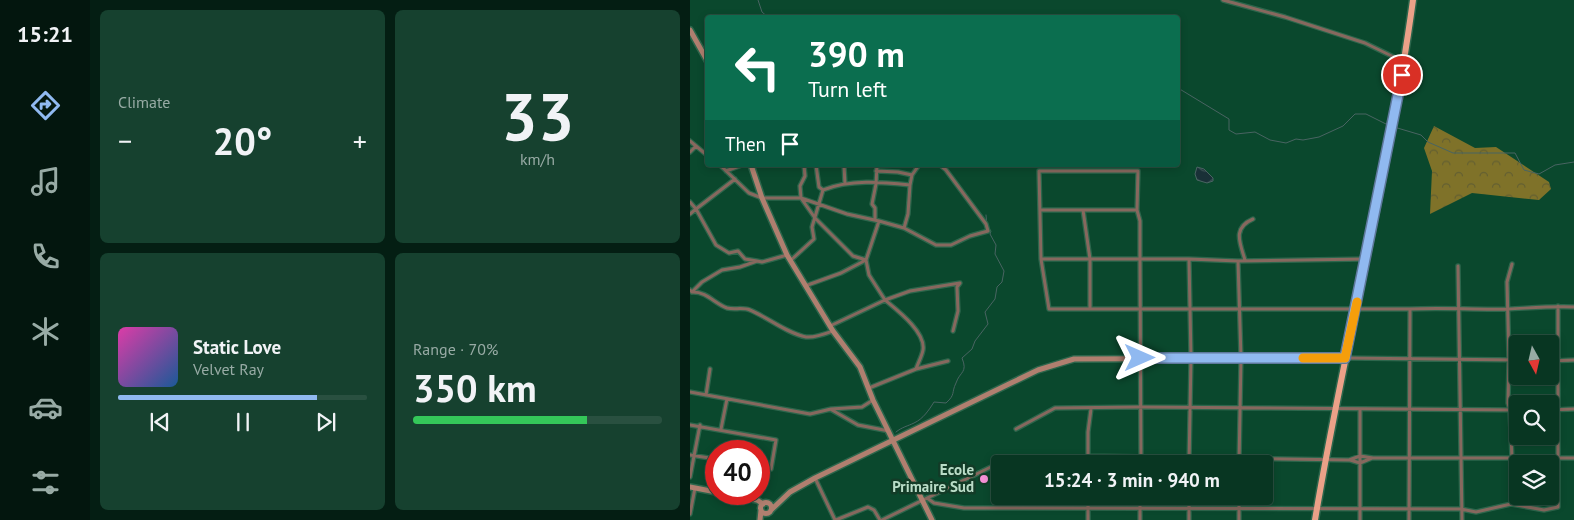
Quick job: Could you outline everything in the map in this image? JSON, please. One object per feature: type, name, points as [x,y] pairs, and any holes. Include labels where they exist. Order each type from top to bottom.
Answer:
[{"type":"highway","points":[[1314,520],[1404,62],[1413,0]]},
{"type":"street","points":[[1223,0],[1365,43],[1404,62]]},
{"type":"street","points":[[690,30],[705,57]]},
{"type":"street","points":[[690,141],[705,154]]},
{"type":"street","points":[[690,152],[696,146]]},
{"type":"street","points":[[722,167],[749,193],[762,198],[801,198],[847,214],[904,228],[936,245],[951,245],[970,236],[988,231],[986,224],[942,167]]},
{"type":"street","points":[[726,171],[737,167]]},
{"type":"street","points":[[752,167],[762,198],[790,261],[831,328],[860,367],[889,431],[925,499],[932,520]]},
{"type":"street","points":[[804,167],[805,176],[800,186],[801,198],[815,218],[853,256],[866,260]]},
{"type":"street","points":[[816,167],[819,187],[823,190]]},
{"type":"street","points":[[844,167],[845,184]]},
{"type":"street","points":[[877,167],[872,204],[875,208],[877,220],[866,260],[869,275],[885,300],[904,316],[922,338],[923,349],[916,368]]},
{"type":"street","points":[[904,228],[908,214],[912,174],[917,167]]},
{"type":"street","points":[[1141,455],[1139,407],[1140,358],[1139,308],[1140,221],[1137,210],[1138,170],[1040,171],[1041,259],[1049,308],[1139,308],[1190,308],[1240,308],[1355,308],[1410,309],[1459,308],[1508,309],[1558,306],[1574,308]]},
{"type":"street","points":[[876,171],[912,174]]},
{"type":"street","points":[[690,214],[735,180]]},
{"type":"street","points":[[823,190],[837,184],[894,182],[910,185]]},
{"type":"street","points":[[790,261],[814,240],[812,227],[823,190]]},
{"type":"street","points":[[690,202],[696,209],[716,245],[729,253],[738,250],[745,259],[762,262],[787,255]]},
{"type":"street","points":[[1041,210],[1137,210]]},
{"type":"street","points":[[1083,210],[1090,259],[1090,308]]},
{"type":"street","points":[[1245,260],[1239,231],[1244,224],[1253,219]]},
{"type":"street","points":[[1041,259],[1189,259],[1238,261],[1366,259]]},
{"type":"street","points":[[1189,259],[1191,358],[1189,455]]},
{"type":"street","points":[[805,286],[841,273],[866,260]]},
{"type":"street","points":[[691,291],[722,270],[740,267],[757,261]]},
{"type":"street","points":[[1238,261],[1241,358],[1239,455]]},
{"type":"street","points":[[1509,406],[1507,282],[1512,264]]},
{"type":"street","points":[[1458,266],[1462,520]]},
{"type":"street","points":[[691,291],[704,293],[730,309],[748,309],[806,337],[823,335],[831,328],[885,300],[910,292],[960,283],[957,287],[958,311],[953,331]]},
{"type":"street","points":[[1558,306],[1559,335]]},
{"type":"street","points":[[1409,520],[1410,309]]},
{"type":"street","points":[[762,507],[765,513],[770,511],[798,487],[815,478],[1038,370],[1074,359],[1410,358],[1509,360]]},
{"type":"street","points":[[1559,361],[1574,360]]},
{"type":"street","points":[[869,388],[916,368],[948,361]]},
{"type":"street","points":[[706,395],[710,369]]},
{"type":"street","points":[[690,392],[810,414],[832,409],[862,407],[874,400]]},
{"type":"street","points":[[721,429],[728,399]]},
{"type":"street","points":[[1016,429],[1055,408],[1509,410]]},
{"type":"street","points":[[832,409],[858,425],[889,431]]},
{"type":"street","points":[[1088,455],[1091,409]]},
{"type":"street","points":[[1360,409],[1360,520]]},
{"type":"street","points":[[1559,410],[1574,409]]},
{"type":"street","points":[[690,425],[776,440],[770,469]]},
{"type":"street","points":[[690,477],[692,455],[700,426]]},
{"type":"street","points":[[692,455],[705,457]]},
{"type":"street","points":[[1349,460],[1360,456],[1373,458],[1509,459]]},
{"type":"street","points":[[1273,459],[1349,460],[1360,464],[1373,458]]},
{"type":"street","points":[[1559,458],[1574,458]]},
{"type":"street","points":[[815,478],[835,520],[868,507],[874,510],[881,520],[991,467]]},
{"type":"street","points":[[690,514],[692,488],[705,490]]},
{"type":"street","points":[[770,503],[782,499]]},
{"type":"street","points":[[925,499],[964,508],[1409,508],[1461,509],[1476,512],[1509,504]]},
{"type":"street","points":[[765,520],[772,506],[770,504]]},
{"type":"street","points":[[762,507],[766,505]]},
{"type":"street","points":[[1088,505],[1088,520]]},
{"type":"street","points":[[1140,505],[1140,520]]},
{"type":"street","points":[[1189,505],[1189,520]]},
{"type":"street","points":[[1516,505],[1544,510],[1558,507],[1558,505]]},
{"type":"street","points":[[760,520],[762,507]]},
{"type":"street","points":[[1239,508],[1239,520]]},
{"type":"green space","points":[[1434,126],[1475,148],[1496,147],[1549,182],[1551,189],[1539,200],[1472,193],[1430,214],[1432,171],[1424,148]]},
{"type":"water","points":[[1197,167],[1204,169],[1213,178],[1213,181],[1207,183],[1197,180],[1195,174]]},
{"type":"waterway","points":[[758,0],[762,12],[766,15]]},
{"type":"waterway","points":[[1180,89],[1229,119],[1229,130],[1236,134],[1255,132],[1270,140],[1286,143],[1296,139],[1303,140],[1319,137],[1343,126],[1355,114],[1366,114],[1390,126]]},
{"type":"waterway","points":[[1394,127],[1421,135],[1428,142],[1453,153],[1515,153],[1524,170],[1539,174],[1555,165],[1574,162]]},
{"type":"waterway","points":[[896,432],[920,419],[934,402],[946,403],[949,400],[964,369],[962,358],[972,349],[975,341],[988,324],[985,312],[995,299],[997,287],[1002,282],[1004,271],[995,254],[996,245],[987,226],[986,215]]},
{"type":"slow traffic","points":[[1303,358],[1345,358],[1357,302]]},
{"type":"place","name":"Ecole Primaire Sud","points":[[984,479]]},
{"type":"route","points":[[1140,358],[1345,358],[1402,75]]}]
